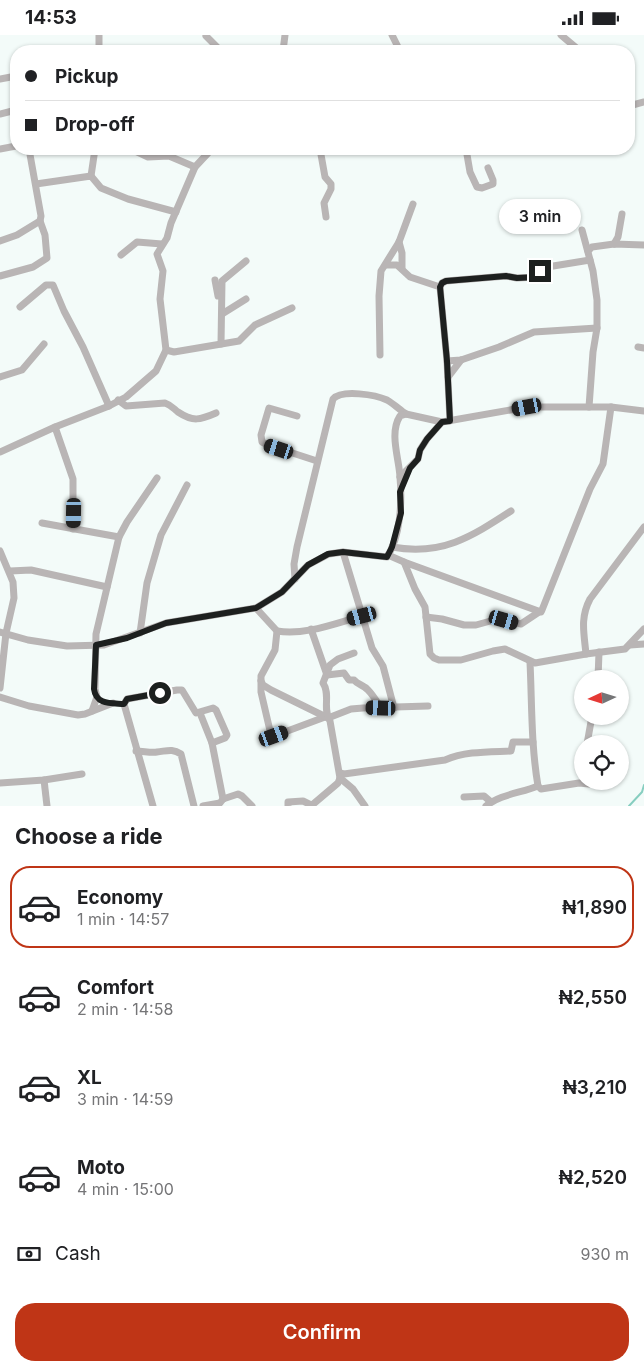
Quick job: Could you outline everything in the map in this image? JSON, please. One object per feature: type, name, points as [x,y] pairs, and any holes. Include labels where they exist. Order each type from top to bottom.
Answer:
[{"type":"street","points":[[561,35],[575,45]]},
{"type":"street","points":[[206,36],[215,45]]},
{"type":"street","points":[[0,276],[32,267],[46,259],[45,235],[40,221],[41,216],[36,184],[29,155]]},
{"type":"street","points":[[94,155],[91,176],[101,188],[128,199],[176,212]]},
{"type":"street","points":[[144,155],[148,157],[169,156],[195,167]]},
{"type":"street","points":[[0,452],[55,427],[109,406],[126,397],[156,371],[166,350],[160,299],[163,271],[157,254],[167,238],[195,167],[206,155]]},
{"type":"street","points":[[321,155],[325,177],[331,184],[331,189],[324,203],[326,217]]},
{"type":"street","points":[[467,155],[470,172],[476,187],[482,188],[492,184],[493,180],[488,168]]},
{"type":"street","points":[[36,184],[91,176]]},
{"type":"street","points":[[380,355],[379,296],[381,271],[399,242],[413,204]]},
{"type":"street","points":[[614,244],[618,237],[622,214]]},
{"type":"street","points":[[0,241],[17,235],[40,221]]},
{"type":"street","points":[[582,231],[590,260],[597,300],[597,328],[589,386],[589,407]]},
{"type":"street","points":[[120,255],[137,242],[162,244]]},
{"type":"street","points":[[399,242],[402,253],[402,268]]},
{"type":"street","points":[[588,251],[592,247],[614,244],[644,245]]},
{"type":"street","points":[[450,421],[440,287],[442,283],[446,281],[506,276],[517,278],[537,277],[541,268],[590,260]]},
{"type":"street","points":[[221,344],[222,281],[246,261]]},
{"type":"street","points":[[386,265],[397,265],[410,277],[440,287]]},
{"type":"street","points":[[215,280],[222,311]]},
{"type":"street","points":[[20,307],[46,285],[53,285],[109,406]]},
{"type":"street","points":[[222,311],[246,299]]},
{"type":"street","points":[[166,350],[174,352],[239,341],[256,325],[292,308]]},
{"type":"street","points":[[447,361],[461,359],[499,347],[534,332],[597,328]]},
{"type":"street","points":[[0,377],[22,370],[44,344]]},
{"type":"street","points":[[448,377],[461,359]]},
{"type":"street","points":[[295,579],[294,564],[297,547],[333,399],[336,396],[342,394],[368,395],[386,400],[406,414],[442,422],[527,407],[611,407],[644,411]]},
{"type":"street","points":[[118,400],[126,406],[158,403],[169,404],[179,412],[197,420],[216,413]]},
{"type":"street","points":[[297,416],[269,407],[262,442],[317,461]]},
{"type":"street","points":[[426,617],[464,625],[476,625],[494,620],[521,624],[541,612],[590,489],[602,464],[611,407]]},
{"type":"street","points":[[388,555],[401,513],[396,426],[400,416],[406,414]]},
{"type":"street","points":[[400,477],[418,459],[420,450],[427,439],[442,422]]},
{"type":"street","points":[[55,427],[73,479],[73,529]]},
{"type":"street","points":[[400,492],[410,468]]},
{"type":"street","points":[[92,711],[96,697],[94,689],[96,634],[119,537],[157,478]]},
{"type":"street","points":[[140,633],[147,583],[158,544],[187,485]]},
{"type":"street","points":[[392,547],[410,550],[425,549],[457,542],[473,535],[511,511]]},
{"type":"street","points":[[42,523],[119,537]]},
{"type":"street","points":[[586,653],[583,624],[584,611],[590,599],[644,527]]},
{"type":"street","points":[[0,551],[10,571],[14,598],[3,633],[0,688]]},
{"type":"street","points":[[3,633],[28,640],[67,646],[104,645],[166,623],[256,608],[282,592],[308,565],[328,554],[343,552],[385,557],[388,555],[541,612]]},
{"type":"street","points":[[343,552],[372,648],[383,666],[394,708]]},
{"type":"street","points":[[404,562],[425,607],[430,654],[439,660],[461,660],[505,649],[535,663],[586,653],[621,651],[630,645],[644,629]]},
{"type":"street","points":[[10,571],[31,570],[107,587]]},
{"type":"street","points":[[256,608],[277,631],[290,633],[362,616]]},
{"type":"street","points":[[311,629],[327,675]]},
{"type":"street","points":[[277,631],[275,650],[261,676],[261,693],[272,736],[351,709],[428,706]]},
{"type":"street","points":[[630,645],[644,644]]},
{"type":"street","points":[[326,718],[325,704],[327,697],[326,689],[323,685],[330,665],[338,659],[354,653]]},
{"type":"street","points":[[598,653],[598,670]]},
{"type":"street","points":[[530,662],[534,764],[538,786],[540,789],[574,784]]},
{"type":"street","points":[[327,675],[344,673],[349,680],[354,680],[368,689],[381,708]]},
{"type":"street","points":[[261,681],[270,690],[330,721],[340,775],[365,806]]},
{"type":"street","points":[[153,806],[124,704],[127,699],[182,690],[194,711],[200,713],[213,708],[216,710],[227,735],[225,738],[212,743]]},
{"type":"street","points":[[0,697],[29,706],[78,715],[113,703]]},
{"type":"street","points":[[96,697],[106,703],[124,704]]},
{"type":"street","points":[[200,713],[212,743],[222,803]]},
{"type":"street","points":[[340,775],[436,761],[482,752],[511,751],[513,742],[533,742]]},
{"type":"street","points":[[136,751],[156,752],[168,749],[176,750],[181,754],[194,806]]},
{"type":"street","points":[[0,783],[44,780],[82,774]]},
{"type":"street","points":[[288,806],[288,802],[303,801],[311,805],[338,783],[340,775]]},
{"type":"street","points":[[44,780],[47,806]]},
{"type":"street","points":[[464,797],[484,796],[488,804],[508,794],[526,791],[538,786]]},
{"type":"street","points":[[203,806],[222,803],[240,795],[252,806]]},
{"type":"waterway","points":[[629,806],[642,792],[644,785]]},
{"type":"route","points":[[160,693],[127,699],[124,704],[106,703],[100,700],[96,697],[94,689],[96,645],[104,645],[127,638],[166,623],[256,608],[282,592],[308,565],[328,554],[343,552],[387,557],[392,547],[401,513],[400,492],[410,468],[418,459],[420,450],[427,439],[442,422],[450,421],[440,287],[442,283],[446,281],[506,276],[517,278],[537,277],[540,271]]}]
